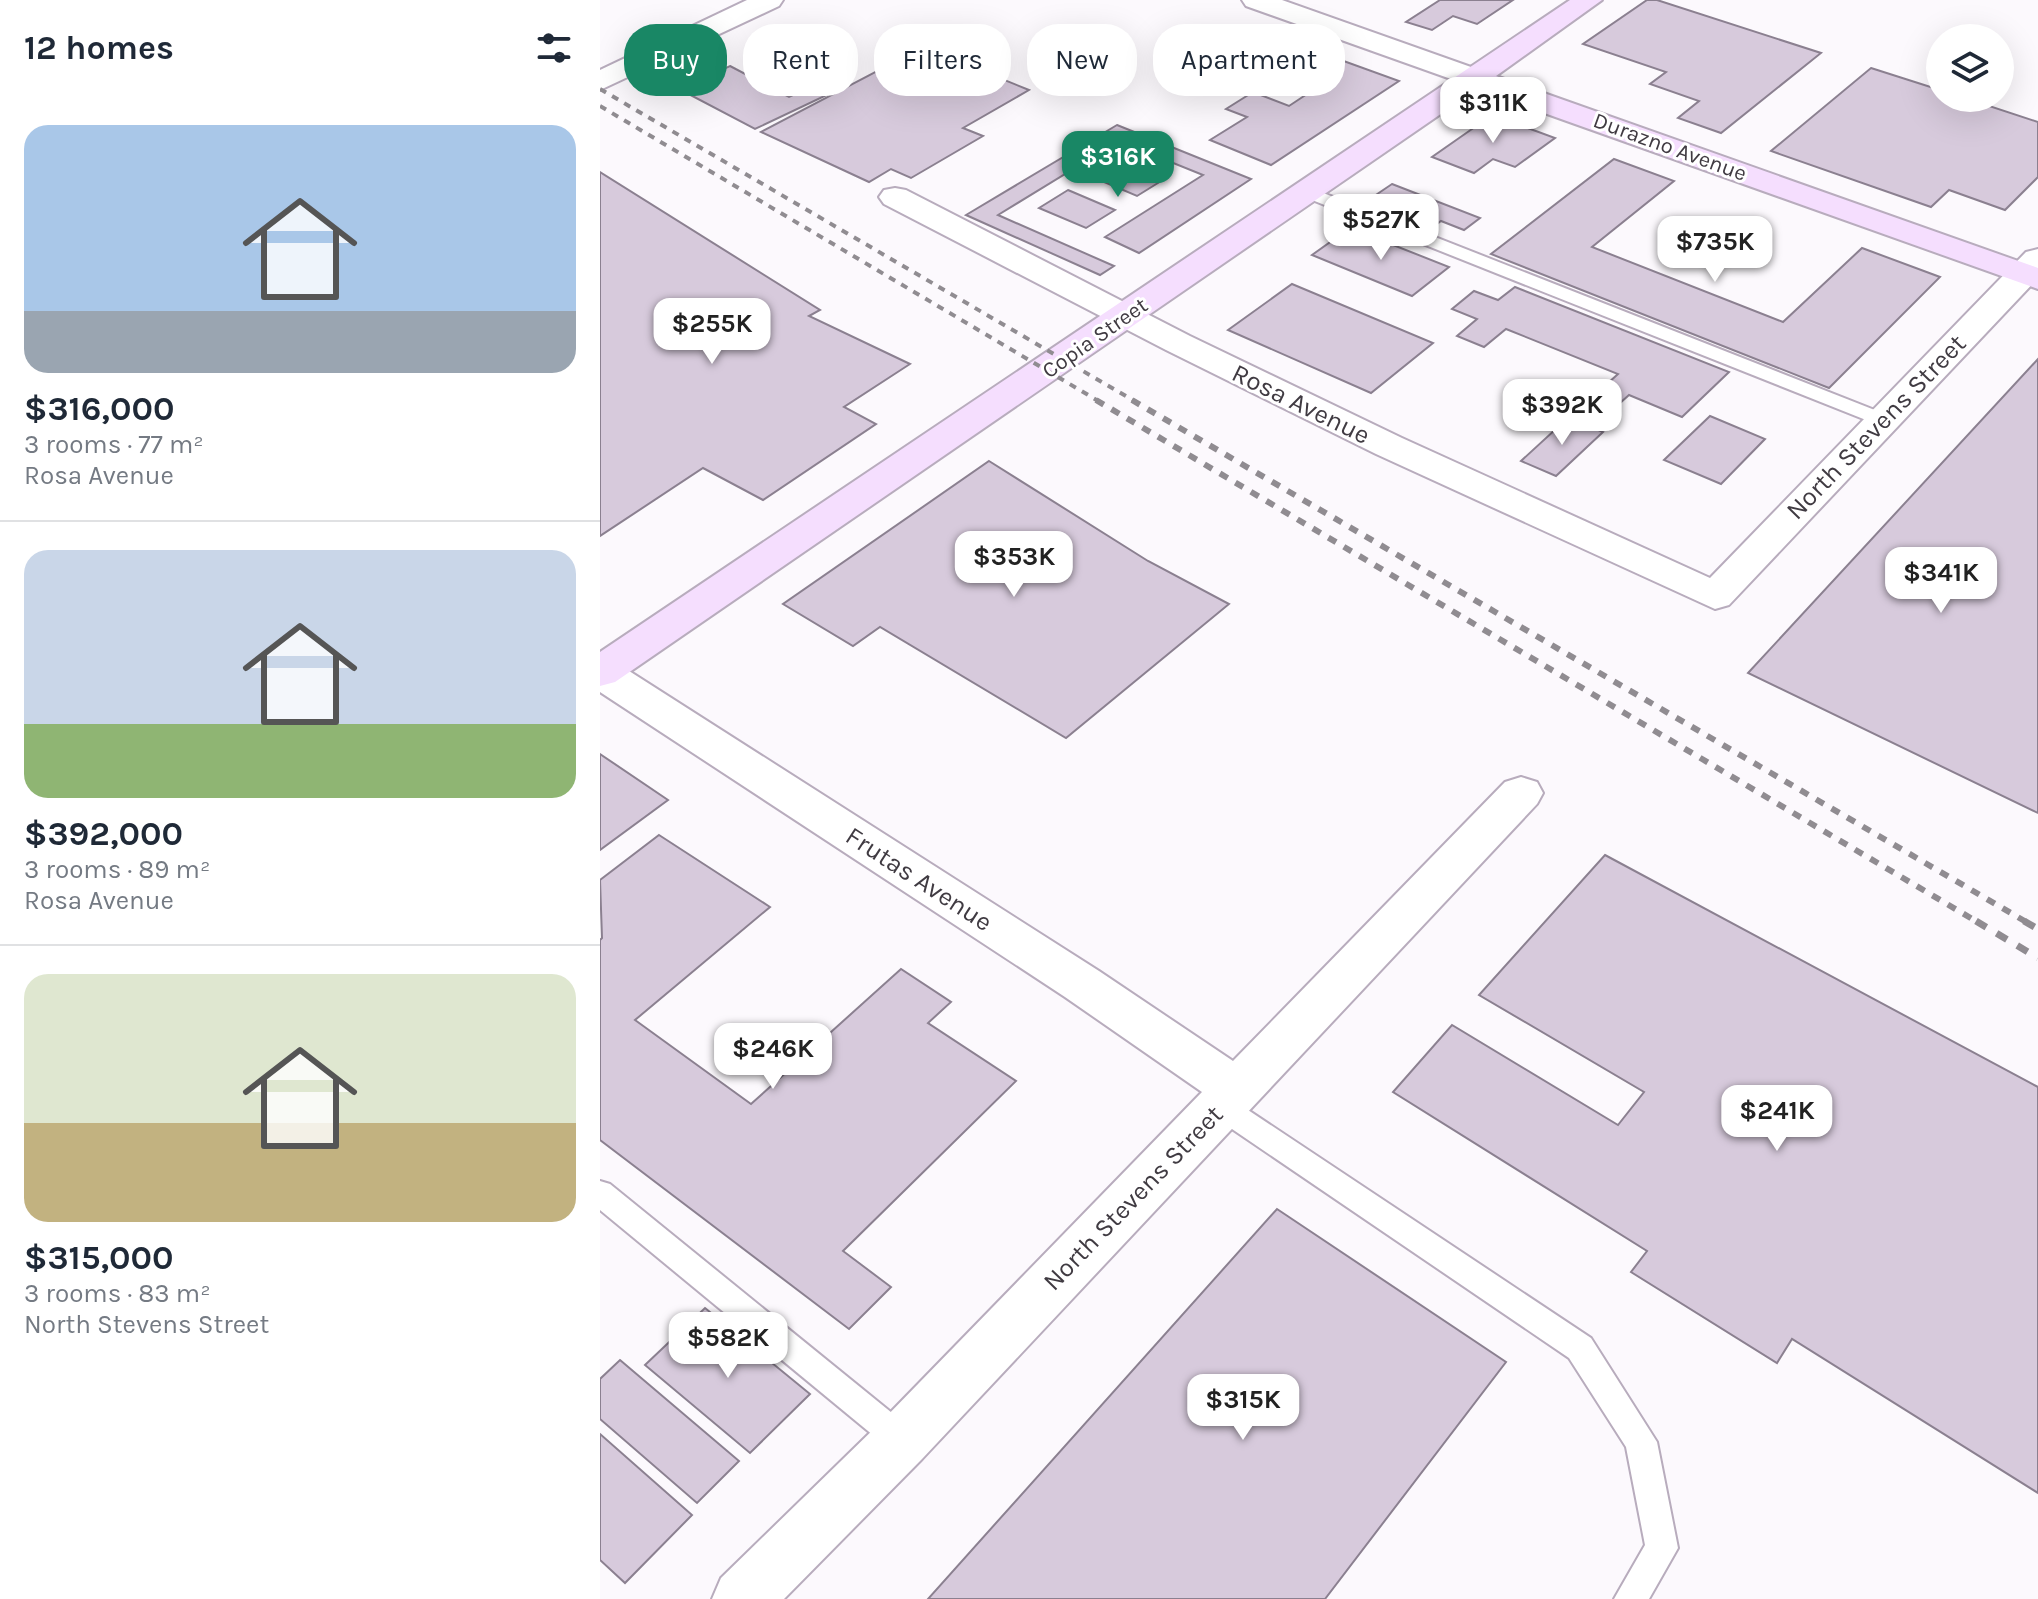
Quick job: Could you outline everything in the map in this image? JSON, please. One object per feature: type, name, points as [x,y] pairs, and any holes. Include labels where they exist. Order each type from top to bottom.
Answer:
[{"type":"main road","name":"Copia Street","points":[[600,672],[1588,0]]},
{"type":"main road","name":"Durazno Avenue","points":[[1475,78],[2033,270]]},
{"type":"street","points":[[600,81],[769,0]]},
{"type":"street","name":"Durazno Avenue","points":[[1256,0],[1475,78]]},
{"type":"street","name":"Rosa Avenue","points":[[895,197],[1125,316],[1389,446],[1715,596]]},
{"type":"street","name":"North Stevens Street","points":[[1715,596],[1883,420],[2033,270]]},
{"type":"street","name":"Frutas Avenue","points":[[600,672],[1082,984],[1228,1098]]},
{"type":"street","name":"North Stevens Street","points":[[742,1599],[902,1440],[1521,793]]},
{"type":"lane","points":[[1308,192],[1883,420]]},
{"type":"lane","points":[[1228,1098],[1580,1348],[1641,1442],[1662,1548],[1630,1599]]},
{"type":"lane","points":[[600,1193],[902,1440]]},
{"type":"building","points":[[1440,0],[1513,0],[1477,24],[1453,16],[1432,30],[1406,22]]},
{"type":"building","points":[[1647,0],[1657,0],[1821,53],[1721,133],[1678,118],[1699,101],[1650,84],[1666,72],[1583,44]]},
{"type":"building","points":[[1345,61],[1399,81],[1271,165],[1210,140],[1247,117],[1226,109],[1247,96],[1263,96],[1289,106],[1304,96],[1345,96]]},
{"type":"building","points":[[727,67],[743,73],[743,96],[825,96],[755,129],[692,96],[727,96]]},
{"type":"building","points":[[1871,68],[1926,86],[1926,112],[2008,112],[2038,122],[2038,177],[2005,210],[1949,190],[1931,207],[1771,151]]},
{"type":"building","points":[[874,73],[874,96],[1011,96],[1011,83],[1027,91],[963,128],[983,136],[911,178],[891,169],[869,182],[761,132],[830,96],[858,96],[858,81]]},
{"type":"building","points":[[1492,115],[1555,138],[1515,167],[1493,159],[1474,173],[1432,157]]},
{"type":"building","points":[[1117,125],[1251,179],[1139,253],[1105,237],[1203,175],[1119,141],[998,215],[1114,266],[1100,275],[966,215]]},
{"type":"building","points":[[1119,158],[1166,178],[1137,196],[1090,176]]},
{"type":"building","points":[[1614,159],[1674,181],[1592,247],[1783,322],[1862,248],[1940,277],[1829,388],[1491,254]]},
{"type":"building","points":[[600,172],[820,310],[809,316],[910,364],[844,407],[876,424],[763,500],[703,468],[600,536]]},
{"type":"building","points":[[1392,184],[1480,218],[1464,230],[1441,221],[1430,229],[1364,203]]},
{"type":"building","points":[[1068,190],[1115,210],[1086,228],[1039,208]]},
{"type":"building","points":[[1350,228],[1449,267],[1412,296],[1312,255]]},
{"type":"building","points":[[1292,284],[1433,343],[1371,393],[1228,330]]},
{"type":"building","points":[[1515,287],[1729,372],[1682,417],[1629,395],[1610,412],[1587,402],[1618,374],[1506,329],[1484,347],[1457,336],[1477,319],[1452,309],[1474,291],[1498,300]]},
{"type":"building","points":[[2038,359],[2038,813],[1748,673]]},
{"type":"building","points":[[1710,416],[1765,439],[1721,484],[1664,460]]},
{"type":"building","points":[[1569,417],[1603,432],[1556,476],[1521,461]]},
{"type":"building","points":[[989,461],[1148,561],[1229,604],[1066,738],[880,627],[853,646],[783,604]]},
{"type":"building","points":[[600,754],[668,800],[600,850]]},
{"type":"building","points":[[659,835],[770,907],[635,1020],[751,1104],[901,969],[951,1002],[928,1023],[1016,1081],[843,1251],[891,1287],[849,1329],[600,1140],[600,880]]},
{"type":"building","points":[[1605,855],[2038,1087],[2038,1493],[1792,1339],[1777,1363],[1631,1272],[1647,1251],[1393,1092],[1452,1025],[1618,1125],[1644,1092],[1479,995]]},
{"type":"building","points":[[1277,1209],[1506,1362],[1325,1599],[928,1599]]},
{"type":"building","points":[[705,1308],[810,1394],[750,1453],[645,1365]]},
{"type":"building","points":[[620,1360],[739,1461],[697,1503],[600,1419],[600,1379]]},
{"type":"building","points":[[600,1434],[692,1515],[625,1583],[600,1560]]},
{"type":"railway","points":[[600,89],[1136,402]]},
{"type":"railway","points":[[600,106],[1100,402]]},
{"type":"railway","points":[[1096,400],[1979,923]]},
{"type":"railway","points":[[1132,400],[2028,923]]},
{"type":"railway","points":[[1976,921],[2038,958]]},
{"type":"railway","points":[[2024,921],[2038,929]]}]
